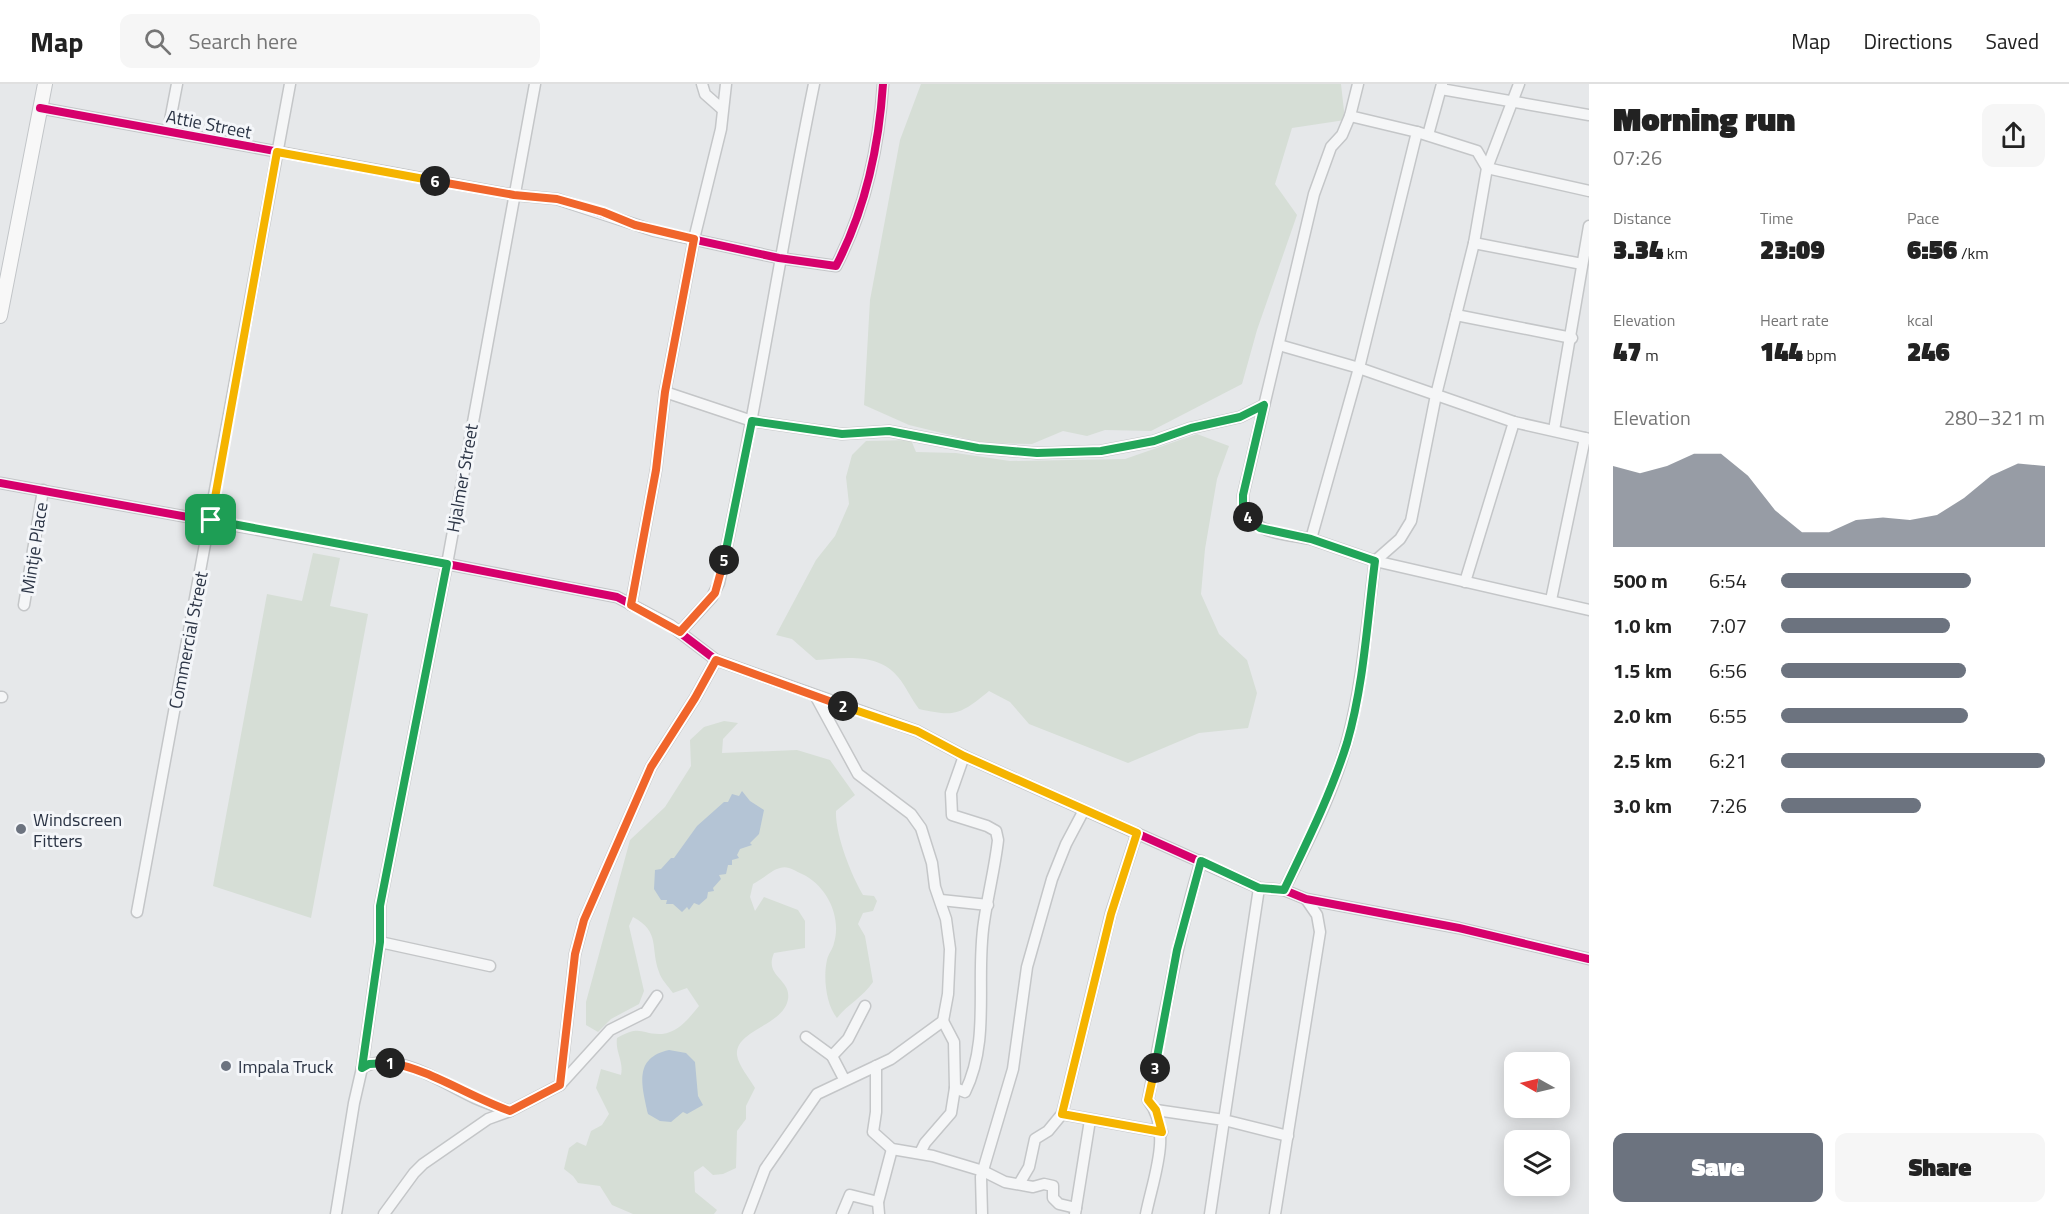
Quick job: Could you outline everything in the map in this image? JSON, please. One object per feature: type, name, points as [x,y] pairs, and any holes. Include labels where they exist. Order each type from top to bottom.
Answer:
[{"type":"main road","points":[[0,316],[45,84]]},
{"type":"street","points":[[168,131],[177,84]]},
{"type":"street","name":"Commercial Street","points":[[137,912],[290,84]]},
{"type":"street","name":"Hjalmer Street","points":[[336,1214],[354,1102],[362,1068],[380,942],[380,906],[447,564],[535,84]]},
{"type":"street","points":[[702,84],[705,94],[722,109]]},
{"type":"street","points":[[631,605],[654,481],[665,392],[694,239],[721,129],[726,84]]},
{"type":"street","points":[[680,632],[712,597],[719,583],[752,421],[779,258],[814,84]]},
{"type":"street","name":"Attie Street","points":[[40,108],[514,195],[557,199],[603,212],[635,225],[779,258],[836,266],[848,243],[872,166],[883,84]]},
{"type":"street","points":[[1358,84],[1350,116],[1342,135],[1331,147],[1314,194],[1245,485],[1243,505],[1252,523],[1260,528],[1311,539],[1375,561],[1589,610]]},
{"type":"street","points":[[1284,890],[1328,796],[1347,740],[1363,665],[1375,561],[1400,539],[1411,521],[1436,395],[1474,243],[1487,168],[1519,84]]},
{"type":"street","points":[[1311,539],[1423,133],[1442,86],[1511,102],[1589,116]]},
{"type":"street","points":[[1350,116],[1423,133],[1477,151],[1487,168],[1589,190]]},
{"type":"street","points":[[1554,430],[1572,338],[1589,226]]},
{"type":"street","points":[[1474,243],[1582,264]]},
{"type":"street","points":[[1456,315],[1572,338]]},
{"type":"street","points":[[1279,345],[1359,368],[1514,422],[1587,439],[1551,600]]},
{"type":"street","points":[[665,392],[752,421],[842,434],[889,431],[978,448],[1048,453],[1101,451],[1154,441],[1191,428],[1240,417],[1264,405]]},
{"type":"street","points":[[1465,582],[1514,422]]},
{"type":"street","points":[[0,483],[211,520],[617,597],[680,632],[716,660],[917,731],[964,756],[1259,888],[1284,890],[1306,899],[1459,928],[1589,959]]},
{"type":"street","name":"Mintje Place","points":[[24,605],[43,490]]},
{"type":"street","points":[[560,1085],[575,954],[584,920],[651,767],[716,660]]},
{"type":"street","points":[[816,697],[858,774],[911,814],[920,826],[932,864],[935,887],[946,919],[951,961],[943,1022],[954,1042],[955,1088],[951,1116],[928,1140],[920,1153]]},
{"type":"street","points":[[955,1088],[965,1092],[978,1058],[981,1038],[980,979],[995,862],[996,831],[987,826],[957,819],[952,815],[949,804],[964,756]]},
{"type":"street","points":[[982,1214],[983,1171],[1013,1069],[1027,968],[1037,927],[1052,879],[1084,810]]},
{"type":"street","points":[[1019,1184],[1029,1167],[1035,1138],[1048,1131],[1062,1114],[1109,924],[1137,833]]},
{"type":"street","points":[[1146,1214],[1162,1132],[1156,1110],[1148,1100],[1187,906],[1201,861]]},
{"type":"street","points":[[1210,1214],[1259,888]]},
{"type":"street","points":[[1275,1214],[1320,932],[1317,915],[1306,899]]},
{"type":"street","points":[[941,900],[988,905]]},
{"type":"street","points":[[380,942],[490,966]]},
{"type":"street","points":[[384,1214],[423,1164],[489,1119],[510,1111],[560,1085],[610,1030],[646,1012],[657,996]]},
{"type":"street","points":[[832,1056],[848,1040],[865,1006]]},
{"type":"street","points":[[748,1214],[765,1169],[817,1094],[844,1079],[891,1059],[943,1022]]},
{"type":"street","points":[[806,1037],[832,1056],[844,1079]]},
{"type":"street","points":[[362,1068],[369,1064],[385,1062],[412,1067],[477,1099],[510,1111]]},
{"type":"street","points":[[876,1066],[876,1112],[873,1132],[892,1149],[920,1153],[983,1171],[1005,1182],[1033,1187],[1044,1184],[1053,1186],[1053,1198],[1059,1204],[1075,1211],[1090,1120]]},
{"type":"street","points":[[1156,1110],[1224,1120],[1288,1136]]},
{"type":"street","points":[[1062,1114],[1162,1132]]},
{"type":"street","points":[[879,1214],[878,1202],[892,1149]]},
{"type":"street","points":[[842,1214],[850,1195],[878,1202]]},
{"type":"shaded area","points":[[921,84],[1341,84],[1345,120],[1292,128],[1275,184],[1297,215],[1257,330],[1242,384],[1151,431],[1105,430],[1087,436],[1063,431],[1032,444],[983,443],[909,425],[864,405],[870,300],[900,140]]},
{"type":"shaded area","points":[[1197,434],[1229,446],[1217,479],[1205,549],[1201,594],[1219,634],[1247,660],[1257,693],[1248,728],[1199,733],[1128,763],[1029,724],[1010,702],[989,691],[971,705],[957,712],[941,713],[919,709],[904,684],[890,669],[881,664],[860,658],[816,660],[792,639],[776,635],[816,560],[835,536],[849,504],[846,477],[852,455],[866,441],[911,440],[916,452],[956,453],[1010,461],[1125,459]]},
{"type":"shaded area","points":[[313,553],[340,558],[330,606],[368,614],[311,918],[213,886],[267,594],[302,601]]},
{"type":"shaded area","points":[[724,721],[738,723],[723,739],[722,753],[797,750],[830,760],[855,795],[836,811],[836,820],[845,854],[858,887],[863,895],[874,896],[877,901],[873,911],[863,913],[858,924],[865,936],[873,982],[837,1018],[830,1006],[825,974],[834,943],[836,922],[825,894],[811,879],[786,867],[773,871],[753,884],[750,897],[755,911],[764,897],[798,910],[805,921],[805,948],[774,953],[773,968],[787,989],[787,1003],[776,1017],[750,1034],[738,1047],[737,1055],[740,1063],[755,1088],[746,1106],[746,1119],[737,1131],[736,1168],[723,1174],[713,1175],[703,1166],[694,1172],[695,1192],[717,1210],[714,1214],[633,1214],[612,1205],[600,1186],[578,1183],[564,1169],[569,1148],[577,1142],[586,1146],[591,1131],[602,1125],[609,1114],[596,1088],[601,1069],[621,1075],[617,1038],[636,1031],[655,1034],[668,1033],[683,1024],[699,1006],[687,988],[673,993],[660,975],[653,941],[648,929],[633,917],[629,926],[644,991],[639,1004],[611,1019],[598,1032],[586,1025],[586,1002],[630,840],[665,807],[691,766],[690,740],[704,727]]},
{"type":"water","points":[[742,791],[750,801],[764,810],[759,834],[750,843],[752,845],[740,849],[737,855],[739,858],[732,860],[732,865],[728,865],[726,874],[719,875],[721,879],[713,888],[714,891],[708,892],[707,898],[699,905],[694,903],[689,910],[687,907],[682,912],[673,904],[666,904],[667,900],[661,900],[654,889],[655,870],[661,869],[671,858],[674,858],[697,826],[724,802],[728,802],[732,794],[739,796]]},
{"type":"water","points":[[669,1050],[686,1053],[695,1062],[698,1096],[703,1105],[687,1114],[683,1112],[671,1122],[660,1121],[648,1114],[643,1083],[645,1066],[650,1059]]},
{"type":"cycle path","points":[[40,108],[514,195],[557,199],[655,231],[779,258],[836,266],[855,223],[869,177],[878,131],[883,84]]},
{"type":"cycle path","points":[[0,483],[617,597],[670,625],[716,660],[917,731],[964,756],[1259,888],[1284,890],[1306,899],[1459,928],[1589,959]]},
{"type":"place","name":"Windscreen Fitters","points":[[21,829]]},
{"type":"place","name":"Impala Truck","points":[[226,1066]]},
{"type":"route","points":[[277,152],[514,195],[557,199],[603,212],[655,231],[694,239],[665,392],[656,470],[631,605],[680,632],[717,590],[752,421],[842,434],[889,431],[978,448],[1037,453],[1101,451],[1154,441],[1191,428],[1240,417],[1264,405],[1243,495],[1243,505],[1252,523],[1260,528],[1311,539],[1375,561],[1363,665],[1347,740],[1336,777],[1284,890],[1259,888],[1201,861],[1187,906],[1177,950],[1148,1100],[1156,1110],[1162,1132],[1062,1114],[1111,914],[1137,833],[964,756],[917,731],[767,680],[716,660],[651,767],[633,803],[611,861],[584,920],[575,954],[563,1040],[560,1085],[510,1111],[477,1099],[412,1067],[385,1062],[369,1064],[362,1068],[380,942],[380,906],[447,564],[211,520],[277,152]]}]
